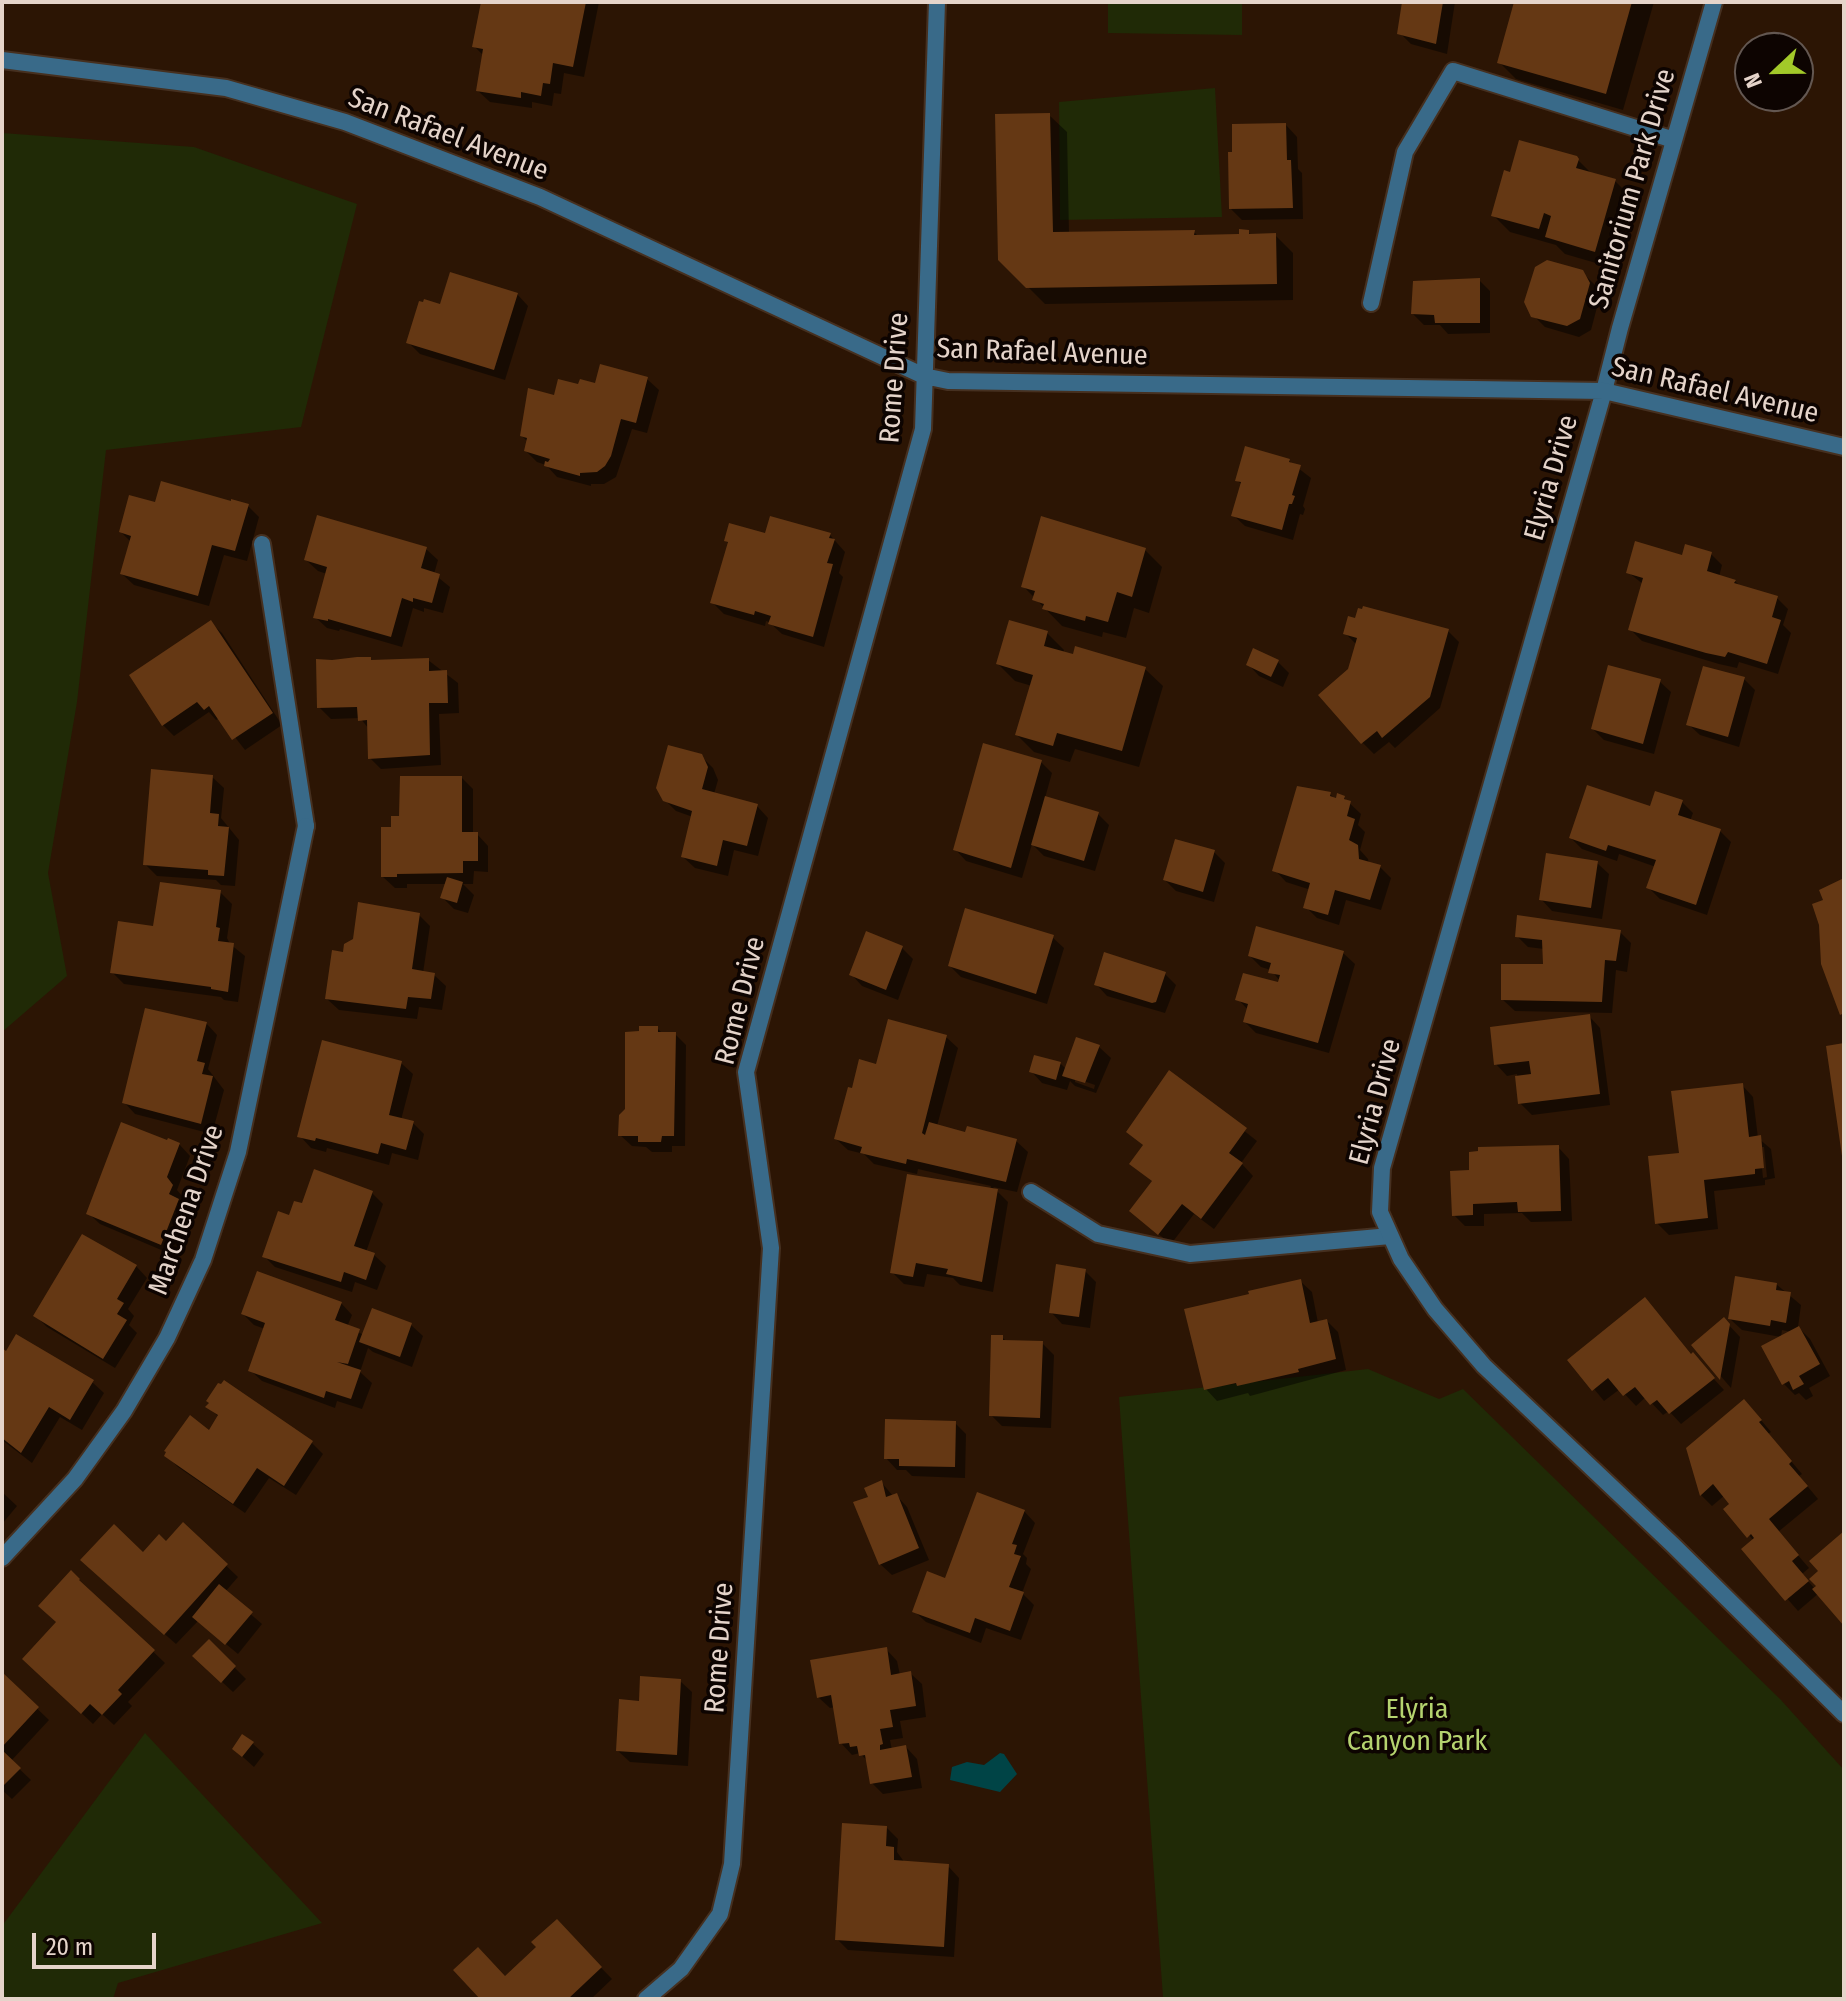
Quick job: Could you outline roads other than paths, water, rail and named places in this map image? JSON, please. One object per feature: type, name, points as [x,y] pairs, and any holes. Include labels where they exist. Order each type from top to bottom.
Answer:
[{"type":"street","name":"Rome Drive","points":[[646,1999],[681,1969],[720,1914],[732,1864],[771,1248],[746,1072],[923,429],[937,2]]},
{"type":"street","name":"Sanitorium Park Drive","points":[[1604,391],[1714,2]]},
{"type":"street","name":"San Rafael Avenue","points":[[2,60],[226,88],[345,122],[540,197],[924,376],[948,381],[1604,391],[1844,447]]},
{"type":"street","points":[[1371,303],[1405,152],[1453,71],[1674,140]]},
{"type":"street","name":"Elyria Drive","points":[[1604,391],[1382,1168],[1380,1212],[1401,1259],[1435,1309],[1484,1366],[1673,1545],[1844,1714]]},
{"type":"street","name":"Marchena Drive","points":[[2,1558],[75,1479],[124,1411],[167,1338],[203,1260],[238,1152],[306,826],[262,544]]},
{"type":"street","points":[[1031,1192],[1098,1234],[1190,1254],[1390,1236]]},
{"type":"water","points":[[1000,1753],[1004,1754],[1017,1774],[1000,1792],[950,1780],[952,1767],[967,1762],[984,1765]]},
{"type":"park label","name":"Elyria Canyon Park","points":[[1417,1726]]}]
